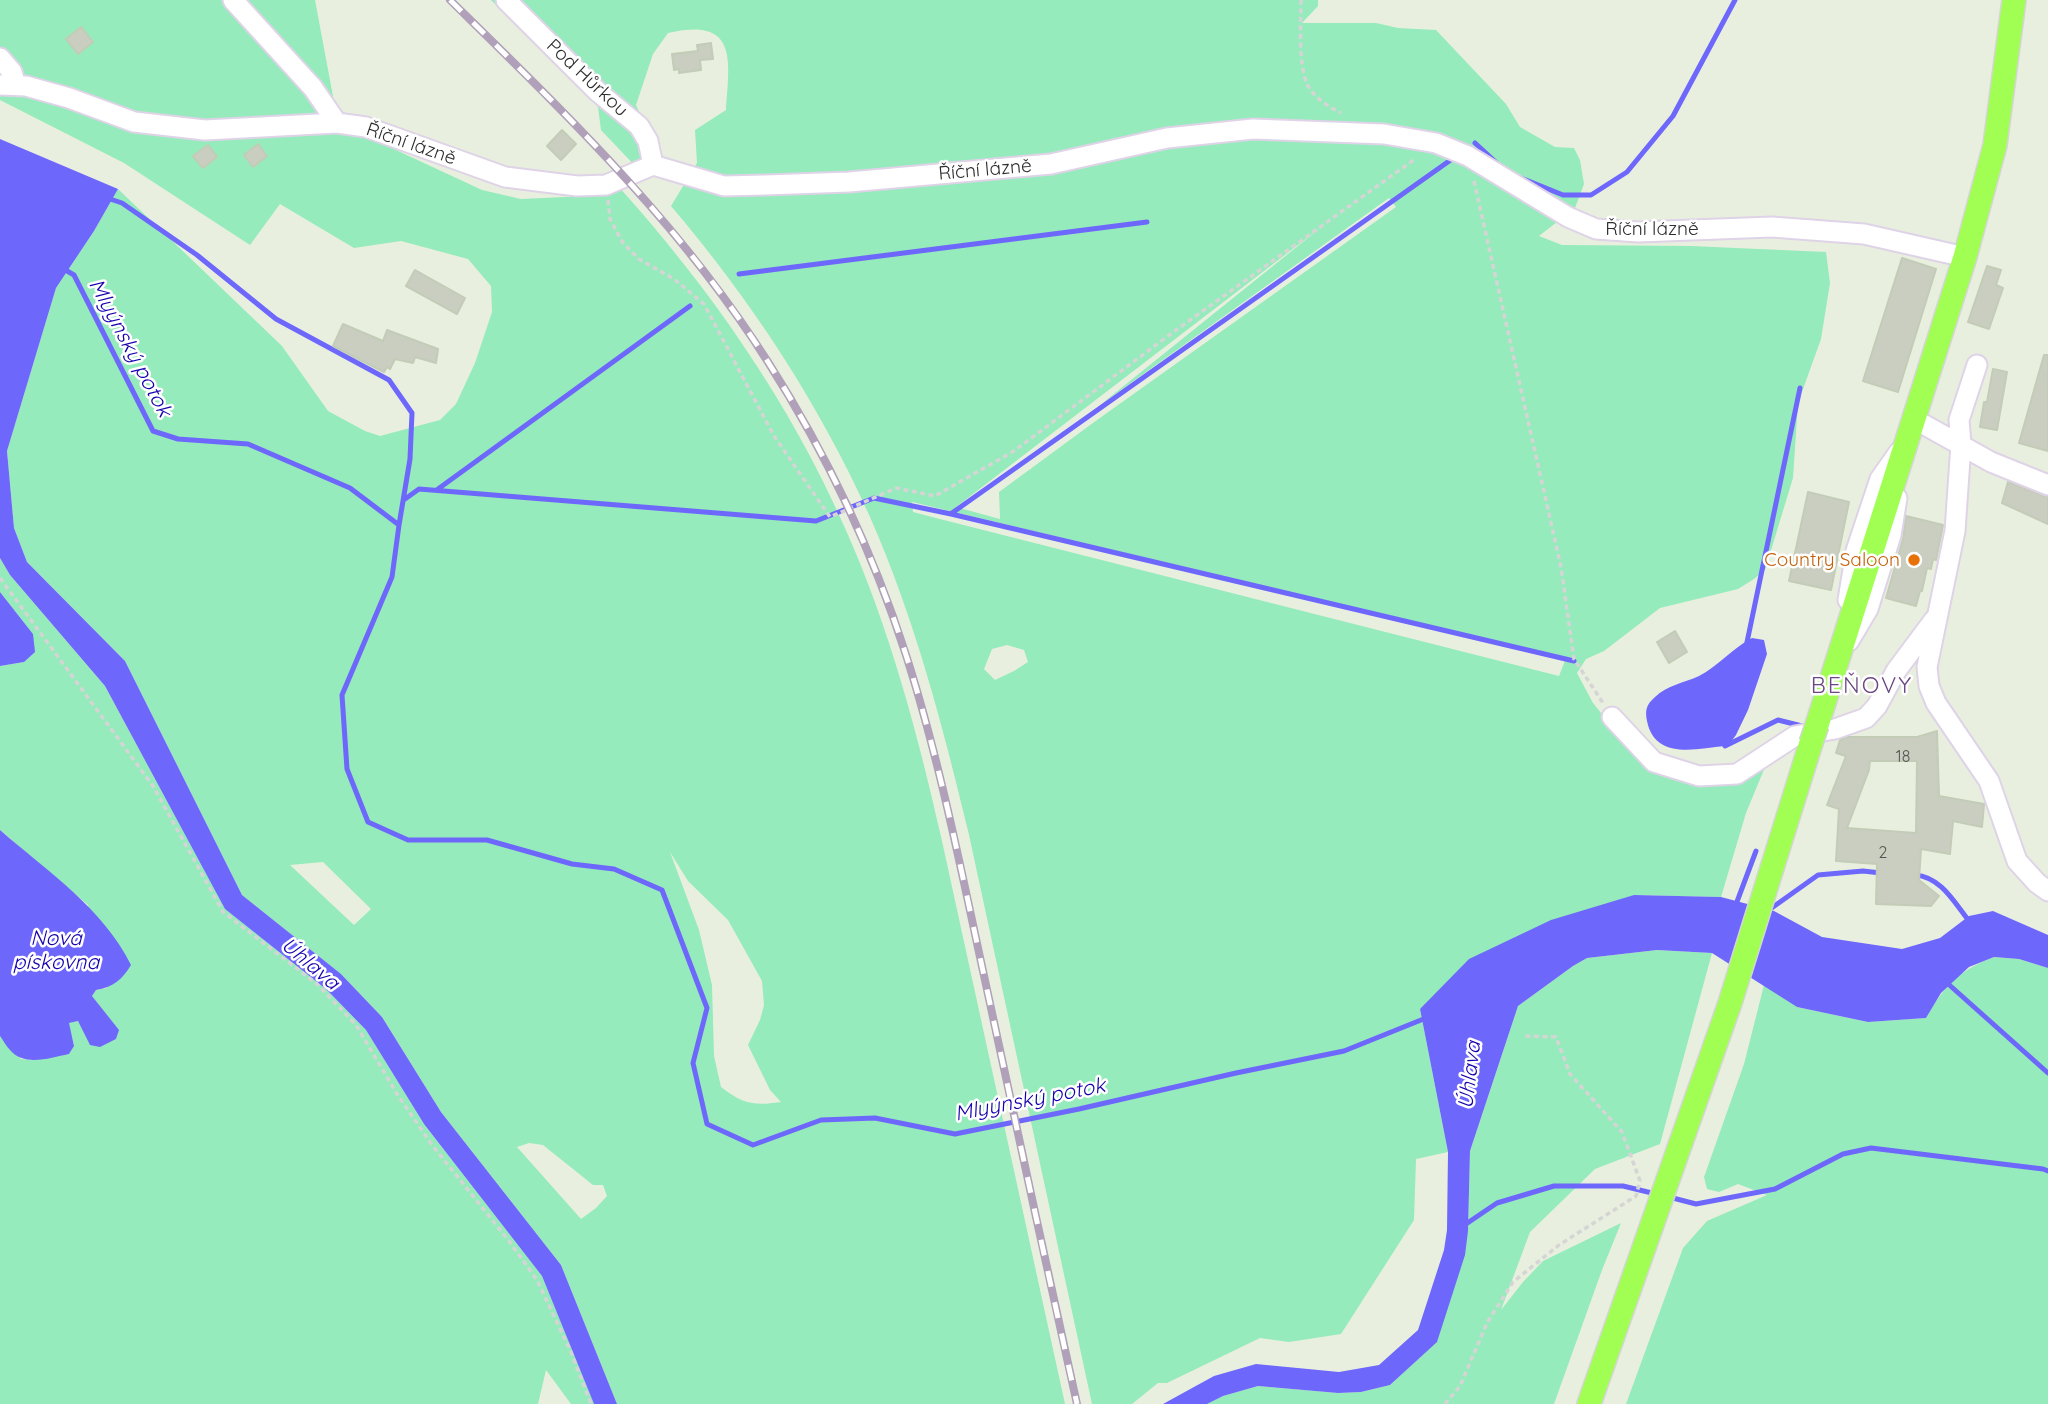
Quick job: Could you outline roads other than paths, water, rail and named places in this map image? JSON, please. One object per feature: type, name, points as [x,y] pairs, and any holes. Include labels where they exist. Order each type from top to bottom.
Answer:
[{"type":"main road","points":[[1590,1404],[1730,1003],[1965,257],[1995,145],[2014,0]]},
{"type":"street","points":[[233,0],[313,88],[337,123]]},
{"type":"street","name":"Pod Hůrkou","points":[[506,0],[598,92],[639,125],[648,141],[653,165]]},
{"type":"street","points":[[0,58],[12,72],[8,85]]},
{"type":"street","name":"Říční lázně","points":[[8,85],[69,98],[134,122],[205,130],[337,123],[366,127],[505,177],[577,186],[606,185],[653,165],[724,186],[765,185],[849,181],[1051,164],[1167,138],[1252,129],[1384,134],[1436,143],[1468,156],[1568,217],[1596,229],[1638,232],[1772,227],[1864,234],[1965,257]]},
{"type":"street","points":[[1977,365],[1959,420],[1961,444],[1955,531],[1927,667],[1929,686],[1936,703],[1989,781],[2017,861],[2037,884],[2048,891]]},
{"type":"street","points":[[1911,430],[1961,444],[1991,462],[2048,485]]},
{"type":"street","points":[[1612,717],[1654,762],[1699,776],[1737,774],[1795,736],[1835,729],[1866,718],[1877,706],[1896,671],[1936,617]]},
{"type":"water","name":"Úhlava","points":[[0,139],[118,189],[56,288],[7,451],[14,528],[27,562],[125,661],[242,895],[341,974],[382,1017],[441,1112],[561,1265],[617,1404],[594,1404],[542,1276],[424,1124],[366,1030],[327,990],[225,909],[105,686],[10,575],[0,558]]},
{"type":"water","points":[[0,592],[33,634],[35,652],[24,662],[0,666]]},
{"type":"water","points":[[1752,638],[1764,640],[1767,654],[1748,710],[1730,743],[1725,746],[1689,750],[1667,747],[1658,742],[1651,733],[1646,717],[1652,700],[1665,690],[1706,672]]},
{"type":"water","name":"Nová pískovna","points":[[0,830],[90,908],[131,965],[116,982],[96,990],[92,996],[119,1030],[116,1039],[100,1047],[90,1045],[78,1021],[69,1023],[74,1046],[69,1054],[30,1060],[16,1055],[0,1036]]},
{"type":"water","name":"Úhlava","points":[[1634,895],[1721,897],[1774,911],[1822,937],[1902,949],[1940,938],[1969,916],[1993,911],[2048,935],[2048,968],[2019,959],[1994,957],[1969,967],[1941,993],[1926,1018],[1868,1022],[1797,1007],[1712,953],[1657,950],[1587,958],[1518,1006],[1470,1151],[1465,1255],[1437,1342],[1390,1385],[1361,1392],[1338,1393],[1258,1386],[1223,1396],[1207,1404],[1163,1404],[1214,1376],[1256,1364],[1339,1372],[1379,1365],[1418,1330],[1444,1250],[1447,1230],[1448,1152],[1420,1009],[1469,959],[1551,920]]},
{"type":"waterway","points":[[1521,178],[1563,195],[1591,195],[1627,172],[1673,116],[1735,0]]},
{"type":"waterway","points":[[1475,143],[1501,167]]},
{"type":"waterway","points":[[952,513],[1452,159]]},
{"type":"waterway","points":[[107,198],[122,203],[197,255],[276,319],[389,380],[412,413],[410,459],[399,525]]},
{"type":"waterway","points":[[739,274],[1147,222]]},
{"type":"waterway","name":"Mlyýnský potok","points":[[62,268],[74,275],[153,431],[178,439],[248,444],[350,488],[399,525],[392,577],[342,695],[347,769],[368,822],[408,840],[487,840],[572,864],[614,869],[662,890],[707,1008],[693,1063],[707,1124],[753,1145],[821,1120],[875,1118],[955,1134],[1344,1051],[1426,1018]]},
{"type":"waterway","points":[[438,489],[690,306]]},
{"type":"waterway","points":[[1746,647],[1800,388]]},
{"type":"waterway","points":[[405,499],[419,489],[816,521],[874,498],[1574,661]]},
{"type":"waterway","points":[[1725,746],[1778,720],[1806,727]]},
{"type":"waterway","points":[[1735,907],[1756,851]]},
{"type":"waterway","points":[[1766,912],[1818,875],[1863,871],[1881,873]]},
{"type":"waterway","points":[[1915,875],[1940,885],[1969,921]]},
{"type":"waterway","points":[[1946,982],[2048,1073]]},
{"type":"waterway","points":[[1669,1197],[1696,1204],[1775,1189],[1843,1154],[1871,1148],[2048,1171]]},
{"type":"waterway","points":[[1463,1226],[1497,1203],[1554,1186],[1623,1186],[1656,1194]]},
{"type":"railway","points":[[450,0],[620,172],[698,263],[734,311],[789,396],[863,541],[906,655],[939,772],[1077,1404]]},
{"type":"place","name":"Country Saloon","points":[[1914,560]]},
{"type":"district","name":"BEŇOVY","points":[[1862,686]]}]
